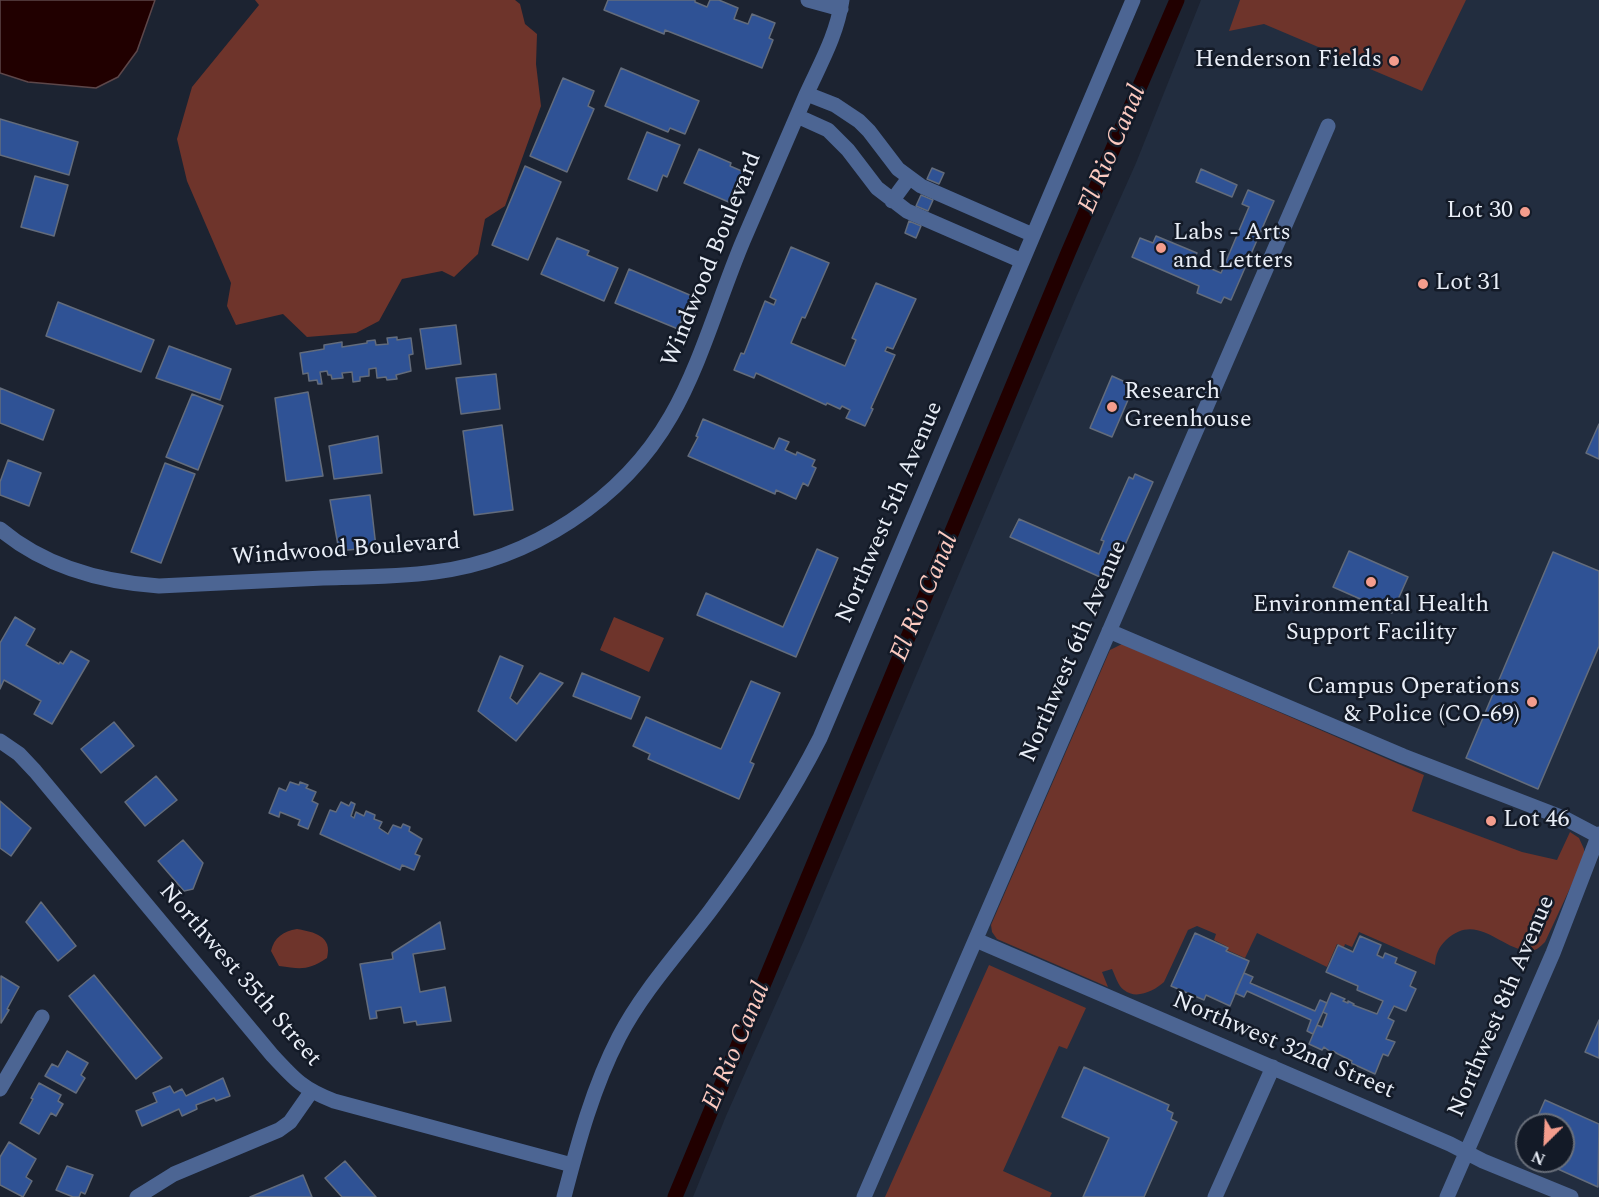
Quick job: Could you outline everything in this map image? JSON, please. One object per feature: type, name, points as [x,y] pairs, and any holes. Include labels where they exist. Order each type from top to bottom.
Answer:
[{"type":"street","points":[[808,0],[841,4]]},
{"type":"street","name":"Northwest 5th Avenue","points":[[564,1197],[591,1104],[619,1036],[650,987],[752,855],[800,778],[834,707],[1134,0]]},
{"type":"street","name":"Windwood Boulevard","points":[[0,529],[29,549],[69,569],[129,584],[159,586],[435,572],[492,559],[552,532],[588,508],[630,471],[670,418],[685,390],[727,279],[797,116],[830,46],[841,4]]},
{"type":"street","points":[[807,94],[835,105],[859,121],[898,169],[909,178],[934,192],[1033,235]]},
{"type":"street","points":[[797,116],[828,130],[848,150],[877,188],[892,201],[921,218],[1022,261]]},
{"type":"street","name":"Northwest 6th Avenue","points":[[864,1197],[1328,126]]},
{"type":"street","points":[[892,201],[909,178]]},
{"type":"street","points":[[1109,630],[1393,751],[1566,819],[1598,835]]},
{"type":"street","name":"Northwest 35th Street","points":[[0,741],[26,761],[296,1081],[311,1092],[334,1101],[572,1165]]},
{"type":"street","name":"Northwest 8th Avenue","points":[[1447,1197],[1553,953],[1598,835]]},
{"type":"street","name":"Northwest 32nd Street","points":[[976,940],[1273,1067],[1483,1161],[1571,1197]]},
{"type":"street","points":[[0,1089],[42,1017]]},
{"type":"street","points":[[1215,1197],[1273,1067]]},
{"type":"street","points":[[137,1197],[174,1174],[279,1131],[290,1122],[311,1092]]},
{"type":"shaded area","points":[[0,0],[155,0],[137,51],[118,77],[96,88],[28,82],[0,73]]},
{"type":"shaded area","points":[[255,0],[515,0],[520,4],[525,24],[537,34],[536,64],[541,106],[505,206],[485,219],[478,254],[454,277],[442,271],[402,279],[379,321],[356,333],[307,337],[283,314],[236,325],[227,306],[231,283],[187,181],[177,139],[192,87],[259,5]]},
{"type":"shaded area","points":[[1201,0],[1599,0],[1599,1197],[693,1197],[1077,295],[1136,163]]},
{"type":"shaded area","name":"Henderson Fields","points":[[1240,0],[1466,0],[1422,91],[1264,24],[1229,31]]},
{"type":"shaded area","points":[[614,617],[664,638],[649,672],[600,650]]},
{"type":"shaded area","points":[[1122,644],[1424,775],[1412,811],[1522,852],[1557,860],[1570,832],[1579,838],[1584,849],[1584,858],[1545,942],[1540,947],[1529,951],[1518,949],[1478,930],[1468,929],[1457,932],[1443,943],[1438,951],[1435,965],[1359,932],[1352,947],[1337,944],[1327,967],[1257,933],[1245,958],[1227,950],[1228,947],[1214,940],[1216,934],[1197,926],[1188,930],[1164,982],[1150,991],[1134,994],[1122,988],[1112,969],[1102,972],[1108,987],[997,939],[992,932],[991,925],[1110,650]]},
{"type":"shaded area","points":[[297,929],[321,936],[327,945],[327,958],[304,968],[279,966],[271,951],[274,942],[283,933]]},
{"type":"shaded area","points":[[989,965],[1086,1008],[1067,1049],[1059,1046],[1003,1171],[1052,1193],[1050,1197],[885,1197]]},
{"type":"building","points":[[608,0],[695,0],[707,7],[710,0],[719,0],[738,8],[734,19],[748,24],[752,14],[775,23],[769,38],[773,40],[762,68],[665,30],[664,34],[604,10]]},
{"type":"building","points":[[621,68],[699,101],[685,134],[670,128],[668,132],[605,106]]},
{"type":"building","points":[[563,78],[594,91],[588,106],[594,109],[567,172],[530,156]]},
{"type":"building","points":[[0,119],[78,142],[69,175],[0,155]]},
{"type":"building","points":[[647,132],[680,145],[667,177],[663,175],[657,191],[628,179]]},
{"type":"building","points":[[699,149],[731,163],[730,166],[744,172],[731,203],[684,183]]},
{"type":"building","points":[[525,166],[561,182],[528,260],[492,245]]},
{"type":"building","points":[[932,168],[944,173],[939,184],[927,179]]},
{"type":"building","points":[[1201,169],[1237,185],[1232,197],[1196,182]]},
{"type":"building","points":[[35,176],[68,185],[54,236],[21,227]]},
{"type":"building","name":"Labs - Arts and Letters","points":[[1248,190],[1274,201],[1231,300],[1224,297],[1221,303],[1197,293],[1199,286],[1132,257],[1140,238],[1153,243],[1156,236],[1197,253],[1193,261],[1221,273],[1249,207],[1242,204]]},
{"type":"building","points":[[921,195],[933,200],[928,211],[916,206]]},
{"type":"building","points":[[909,221],[921,226],[916,238],[905,233]]},
{"type":"building","points":[[557,238],[589,251],[587,255],[618,268],[604,301],[541,274]]},
{"type":"building","points":[[791,247],[829,263],[805,318],[802,317],[791,343],[845,366],[856,340],[852,338],[876,283],[916,299],[893,349],[887,347],[885,351],[895,355],[865,426],[846,418],[850,410],[842,406],[840,409],[827,403],[826,405],[756,373],[754,378],[734,370],[741,353],[744,354],[765,301],[774,305],[776,300],[770,297]]},
{"type":"building","points":[[629,269],[692,296],[678,329],[615,303]]},
{"type":"building","points":[[58,302],[154,340],[141,372],[46,336]]},
{"type":"building","points":[[456,325],[461,364],[426,369],[420,329]]},
{"type":"building","points":[[397,337],[397,340],[411,338],[413,354],[409,355],[411,371],[396,375],[397,379],[377,378],[376,368],[369,369],[369,376],[360,377],[360,381],[353,382],[352,372],[342,373],[343,378],[332,379],[327,371],[320,372],[322,384],[318,384],[317,380],[309,381],[308,373],[303,374],[300,353],[324,349],[324,345],[342,342],[342,347],[375,340],[376,345],[388,344],[387,338]]},
{"type":"building","points":[[169,346],[231,369],[220,400],[156,378]]},
{"type":"building","points":[[496,374],[500,409],[461,414],[456,378]]},
{"type":"building","name":"Research Greenhouse","points":[[1112,376],[1134,386],[1112,437],[1090,428]]},
{"type":"building","points":[[0,388],[54,410],[43,440],[0,423]]},
{"type":"building","points":[[308,392],[323,476],[286,481],[275,398]]},
{"type":"building","points":[[192,394],[223,406],[198,470],[166,457]]},
{"type":"building","points":[[703,419],[774,449],[779,438],[789,442],[785,450],[796,455],[797,452],[815,460],[812,466],[816,468],[808,486],[803,483],[796,499],[776,490],[775,494],[688,456],[698,437],[696,436]]},
{"type":"building","points":[[1599,424],[1599,459],[1586,453]]},
{"type":"building","points":[[502,425],[513,510],[474,515],[463,431]]},
{"type":"building","points":[[378,436],[382,473],[334,479],[329,446]]},
{"type":"building","points":[[8,460],[41,473],[29,506],[0,495],[0,482]]},
{"type":"building","points":[[165,463],[195,474],[161,563],[131,552]]},
{"type":"building","points":[[1135,474],[1153,482],[1109,581],[1010,537],[1019,519],[1099,554],[1104,541],[1101,540],[1129,477],[1133,479]]},
{"type":"building","points":[[370,495],[376,547],[339,551],[330,500]]},
{"type":"building","points":[[817,549],[838,558],[796,657],[697,615],[706,593],[783,627]]},
{"type":"building","name":"Environmental Health Support Facility","points":[[1349,551],[1408,577],[1392,613],[1333,587]]},
{"type":"building","name":"Campus Operations & Police (CO-69)","points":[[1553,552],[1599,571],[1599,646],[1538,789],[1466,758]]},
{"type":"building","points":[[15,617],[35,629],[26,645],[59,664],[60,662],[63,664],[71,651],[89,661],[52,724],[34,714],[41,701],[4,680],[0,689],[0,643]]},
{"type":"building","points":[[500,656],[523,666],[510,698],[517,704],[540,673],[563,683],[516,741],[478,711]]},
{"type":"building","points":[[582,673],[640,697],[631,719],[573,696]]},
{"type":"building","points":[[751,681],[780,693],[750,762],[754,764],[739,799],[648,759],[650,754],[633,746],[646,717],[721,749]]},
{"type":"building","points":[[114,722],[134,746],[101,773],[81,749]]},
{"type":"building","points":[[156,776],[177,800],[145,826],[125,802]]},
{"type":"building","points":[[290,782],[308,785],[306,788],[316,792],[312,801],[318,804],[308,829],[298,825],[300,820],[280,812],[279,817],[269,813],[279,788],[286,791]]},
{"type":"building","points":[[0,801],[31,828],[11,856],[0,848]]},
{"type":"building","points":[[341,802],[349,806],[351,802],[355,804],[351,816],[354,818],[356,812],[364,816],[366,811],[375,815],[374,819],[382,822],[379,828],[388,834],[393,825],[401,828],[403,824],[410,827],[409,831],[422,839],[415,854],[420,856],[414,870],[402,865],[400,870],[320,834],[330,810],[336,812]]},
{"type":"building","points":[[183,840],[203,863],[193,889],[184,891],[158,861]]},
{"type":"building","points":[[41,902],[76,946],[58,961],[26,922]]},
{"type":"building","points":[[440,922],[445,949],[413,954],[420,992],[445,987],[451,1021],[417,1025],[416,1021],[404,1023],[401,1007],[376,1011],[377,1018],[370,1019],[360,964],[393,959],[392,953]]},
{"type":"building","points":[[1195,933],[1228,948],[1226,951],[1249,961],[1230,1006],[1206,995],[1204,1000],[1171,986]]},
{"type":"building","points":[[1360,936],[1381,945],[1377,955],[1383,958],[1385,953],[1397,958],[1395,963],[1416,972],[1410,986],[1416,989],[1406,1011],[1394,1006],[1388,1018],[1394,1021],[1386,1039],[1395,1042],[1388,1056],[1383,1054],[1375,1074],[1351,1063],[1352,1061],[1333,1051],[1332,1053],[1324,1047],[1322,1050],[1309,1044],[1317,1025],[1322,1027],[1327,1014],[1323,1012],[1331,993],[1345,999],[1343,1001],[1377,1014],[1383,1001],[1357,990],[1358,986],[1326,972],[1338,945],[1353,952]]},
{"type":"building","points":[[1244,973],[1253,977],[1250,983],[1315,1011],[1320,1000],[1327,1003],[1313,1034],[1307,1031],[1311,1020],[1247,991],[1244,997],[1235,993]]},
{"type":"building","points":[[94,975],[162,1058],[136,1079],[69,996]]},
{"type":"building","points":[[1,976],[19,987],[1,1023]]},
{"type":"building","points":[[1599,1020],[1599,1058],[1585,1052]]},
{"type":"building","points":[[67,1051],[88,1063],[81,1075],[85,1078],[76,1093],[45,1076],[52,1064],[58,1067]]},
{"type":"building","points":[[1084,1067],[1169,1105],[1167,1110],[1173,1113],[1171,1119],[1177,1122],[1144,1197],[1083,1197],[1109,1138],[1062,1117]]},
{"type":"building","points":[[223,1078],[230,1096],[216,1101],[214,1098],[196,1105],[197,1109],[182,1116],[179,1109],[142,1126],[136,1111],[157,1102],[153,1093],[170,1086],[174,1093],[182,1089],[186,1096]]},
{"type":"building","points":[[39,1083],[61,1095],[58,1101],[63,1104],[56,1116],[51,1113],[39,1134],[20,1123]]},
{"type":"building","points":[[1545,1100],[1574,1113],[1539,1113]]},
{"type":"building","points":[[1575,1113],[1599,1124],[1598,1187],[1567,1173],[1575,1173]]},
{"type":"building","points":[[9,1142],[36,1159],[26,1177],[32,1181],[23,1197],[0,1185],[0,1157]]},
{"type":"building","points":[[345,1161],[376,1197],[342,1197],[325,1178]]},
{"type":"building","points":[[67,1166],[93,1175],[85,1194],[81,1192],[79,1197],[73,1197],[56,1190]]},
{"type":"building","points":[[303,1175],[312,1197],[250,1197]]},
{"type":"waterway","name":"El Rio Canal","points":[[675,1197],[1068,253],[1177,0]]},
{"type":"place","name":"Henderson Fields","points":[[1394,61]]},
{"type":"place","name":"Lot 30","points":[[1525,212]]},
{"type":"place","name":"Labs - Arts and Letters","points":[[1161,248]]},
{"type":"place","name":"Lot 31","points":[[1423,284]]},
{"type":"place","name":"Research Greenhouse","points":[[1112,407]]},
{"type":"place","name":"Environmental Health Support Facility","points":[[1371,582]]},
{"type":"place","name":"Campus Operations & Police (CO-69)","points":[[1532,702]]},
{"type":"place","name":"Lot 46","points":[[1491,821]]}]
